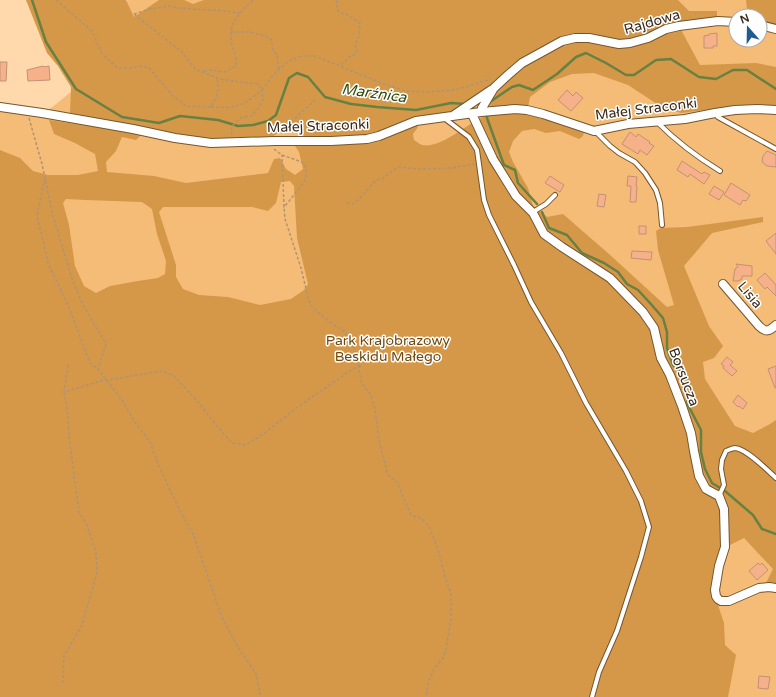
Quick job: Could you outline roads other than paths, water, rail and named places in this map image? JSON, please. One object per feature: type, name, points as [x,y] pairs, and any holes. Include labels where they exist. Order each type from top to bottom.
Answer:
[{"type":"street","name":"Rajdowa","points":[[454,116],[492,91],[522,64],[562,42],[575,38],[589,38],[619,44],[630,43],[648,38],[666,29],[679,26],[718,21],[728,22]]},
{"type":"street","name":"Rajdowa","points":[[482,110],[492,91]]},
{"type":"street","name":"Małej Straconki","points":[[0,107],[25,110],[211,143],[367,139],[416,121],[472,114],[482,110],[527,110],[594,131],[628,124],[685,119],[715,113],[757,109],[776,110]]},
{"type":"street","name":"Borsucza","points":[[472,114],[493,159],[516,196],[532,213],[544,234],[610,278],[643,312],[654,328],[661,358],[670,375],[691,433],[699,476],[706,489],[720,494]]},
{"type":"street","name":"Lisia","points":[[723,284],[763,330],[770,330],[776,325]]},
{"type":"street","points":[[720,494],[724,509],[725,547],[718,572],[715,593],[716,596],[720,601],[729,601],[759,588],[776,588]]},
{"type":"lane","points":[[715,113],[718,117],[776,149]]},
{"type":"lane","points":[[442,117],[469,138],[477,150],[484,200],[489,215],[531,302],[561,353],[586,403],[626,471],[641,501],[649,527],[641,557],[617,630],[599,672],[592,697]]},
{"type":"lane","points":[[657,121],[692,153],[720,171]]},
{"type":"lane","points":[[594,131],[619,153],[635,162],[651,180],[660,203],[662,225]]},
{"type":"lane","points":[[532,213],[546,204],[555,195]]},
{"type":"lane","points":[[720,494],[724,485],[721,469],[722,460],[726,451],[734,448],[747,453],[776,478]]},
{"type":"waterway","name":"Marźnica","points":[[32,0],[46,42],[76,89],[122,117],[159,123],[180,116],[218,120],[238,126],[253,125],[268,121],[276,115],[289,78],[297,73],[308,77],[325,97],[351,104],[416,110],[451,103],[466,104]]},
{"type":"waterway","name":"Marźnica","points":[[487,104],[512,87],[519,85],[533,90],[557,74],[576,57],[586,53],[626,75],[634,75],[656,60],[671,59],[699,77],[716,79],[733,70],[747,70],[776,89]]},
{"type":"waterway","points":[[488,104],[487,118],[504,165],[515,170],[518,183],[537,204]]},
{"type":"waterway","points":[[542,212],[549,228],[567,235],[582,253],[604,263],[618,272],[627,284],[638,290],[663,318],[667,332],[667,348],[673,365],[685,376],[691,388],[687,403],[701,430],[701,452],[705,469],[712,483],[725,491],[753,515],[762,529],[776,534]]},
{"type":"park label","name":"Park Krajobrazowy Beskidu Małego","points":[[388,348]]}]
